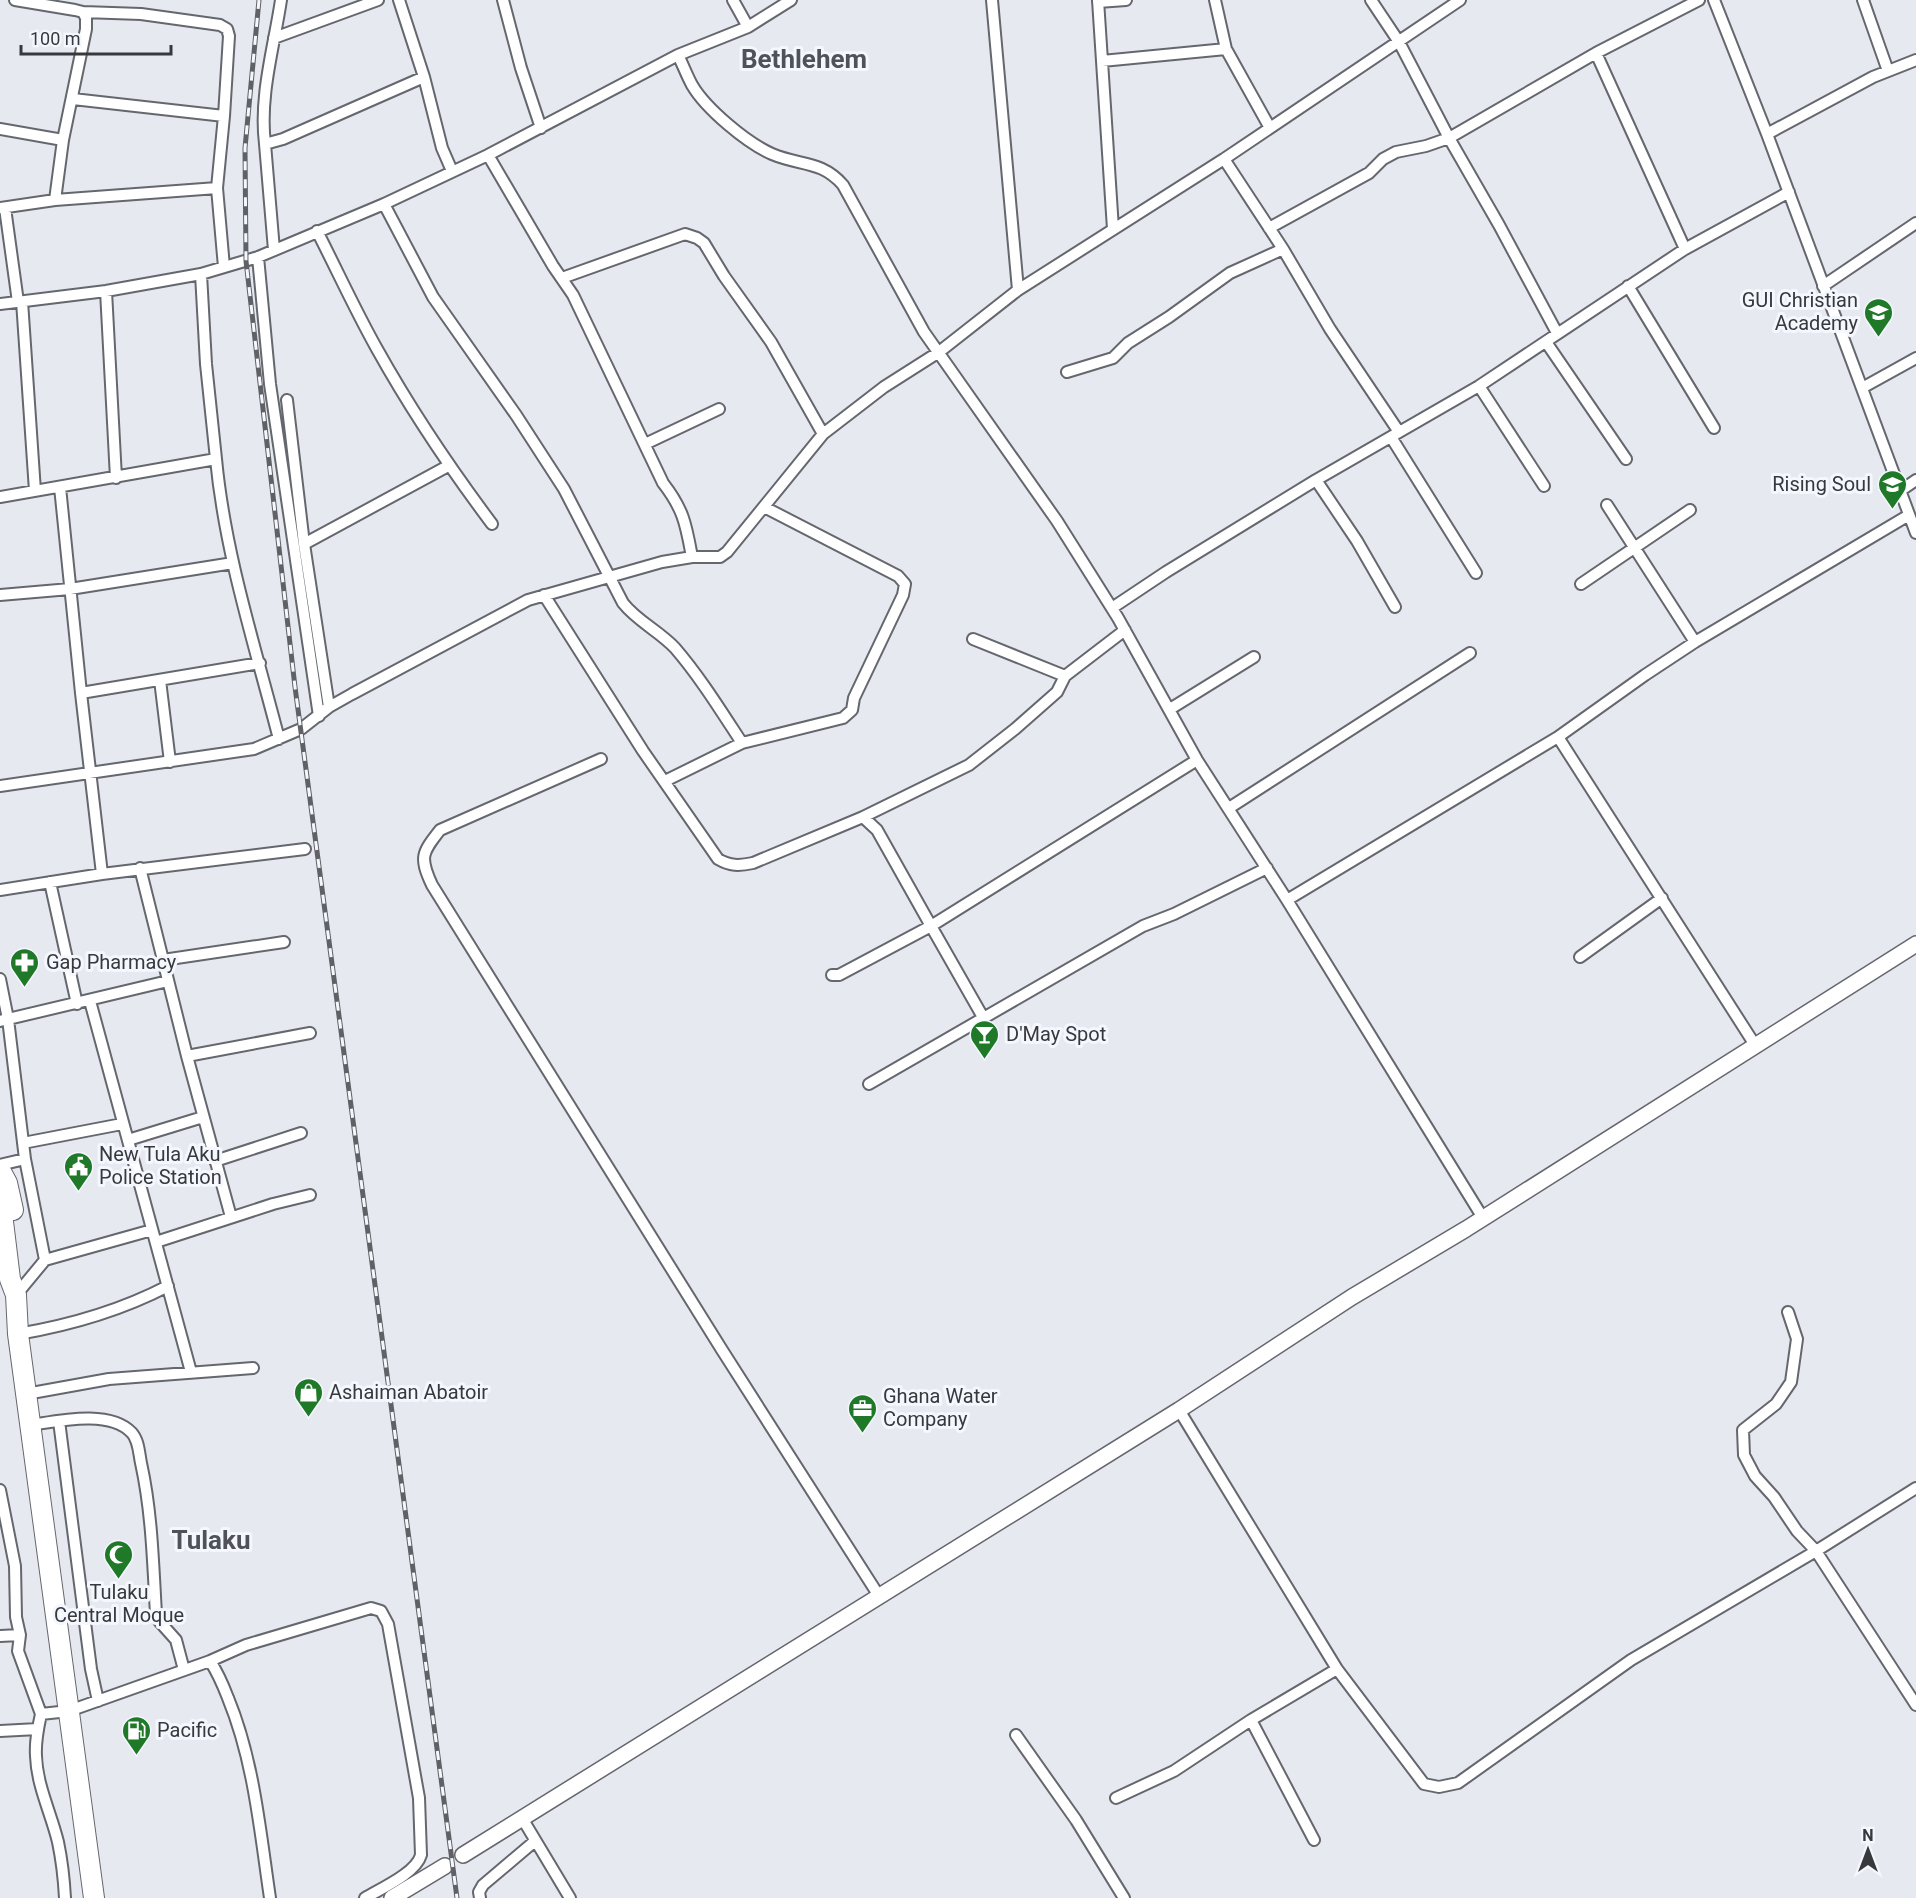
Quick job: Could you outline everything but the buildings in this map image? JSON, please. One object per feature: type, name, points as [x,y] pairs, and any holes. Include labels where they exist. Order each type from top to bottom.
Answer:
[{"type":"highway","points":[[0,1170],[12,1205],[20,1248],[22,1274],[9,1283]]},
{"type":"highway","points":[[0,1197],[9,1283],[31,1425],[94,1898]]},
{"type":"street","points":[[15,0],[83,12],[141,14],[227,29],[229,36],[224,116],[217,188],[224,267]]},
{"type":"street","points":[[274,250],[264,122],[281,0]]},
{"type":"street","points":[[274,38],[378,0]]},
{"type":"street","points":[[399,0],[424,77],[442,148],[452,171]]},
{"type":"street","points":[[503,0],[521,68],[541,128]]},
{"type":"street","points":[[733,0],[748,27]]},
{"type":"street","points":[[0,304],[106,291],[201,274],[258,257],[384,204],[488,155],[678,56],[748,27],[791,0]]},
{"type":"street","points":[[992,0],[1018,290]]},
{"type":"street","points":[[1113,229],[1098,1],[1126,0]]},
{"type":"street","points":[[1215,0],[1226,49],[1270,128]]},
{"type":"street","points":[[1371,0],[1399,42],[1449,138],[1557,333]]},
{"type":"street","points":[[0,786],[254,749],[301,729],[329,707],[512,606],[662,562],[692,557],[720,557],[727,552],[823,434],[884,387],[939,352],[1018,290],[1224,159],[1460,0]]},
{"type":"street","points":[[1269,228],[1369,172],[1383,159],[1396,152],[1426,146],[1449,138],[1596,53],[1699,0]]},
{"type":"street","points":[[1714,0],[1789,192],[1916,533]]},
{"type":"street","points":[[1863,0],[1888,72]]},
{"type":"street","points":[[55,200],[63,140],[86,29],[86,18],[83,12]]},
{"type":"street","points":[[1102,61],[1226,49]]},
{"type":"street","points":[[1596,53],[1684,249]]},
{"type":"street","points":[[678,56],[692,86],[744,138],[772,154],[826,169],[843,185],[924,332],[1056,521],[1112,608],[1197,760],[1287,900],[1483,1218]]},
{"type":"street","points":[[1767,134],[1873,77],[1916,60]]},
{"type":"street","points":[[265,144],[283,139],[424,77]]},
{"type":"street","points":[[73,99],[224,116]]},
{"type":"street","points":[[0,129],[63,140]]},
{"type":"street","points":[[488,155],[553,266],[573,295],[663,483],[684,516],[692,557]]},
{"type":"street","points":[[1224,159],[1283,249],[1476,573]]},
{"type":"street","points":[[35,491],[20,302],[2,208],[55,200],[217,188]]},
{"type":"street","points":[[1112,608],[1316,480],[1479,386],[1684,249],[1789,192]]},
{"type":"street","points":[[384,204],[433,297],[564,489],[623,603],[630,612],[674,648],[707,690],[742,743]]},
{"type":"street","points":[[1823,286],[1916,223]]},
{"type":"street","points":[[317,231],[376,348],[448,466],[492,524]]},
{"type":"street","points":[[562,278],[685,234],[697,238],[704,243],[724,276],[771,342],[823,434]]},
{"type":"street","points":[[1067,372],[1113,358],[1128,343],[1230,273],[1283,249]]},
{"type":"street","points":[[258,257],[270,384],[319,716]]},
{"type":"street","points":[[201,274],[206,364],[222,511],[233,563],[279,739]]},
{"type":"street","points":[[1628,286],[1714,428]]},
{"type":"street","points":[[106,291],[116,478]]},
{"type":"street","points":[[1546,342],[1626,459]]},
{"type":"street","points":[[1862,388],[1916,358]]},
{"type":"street","points":[[1479,386],[1544,486]]},
{"type":"street","points":[[287,400],[304,544],[329,707]]},
{"type":"street","points":[[645,444],[719,409]]},
{"type":"street","points":[[0,497],[216,459]]},
{"type":"street","points":[[304,544],[448,466]]},
{"type":"street","points":[[1316,480],[1358,541],[1395,607]]},
{"type":"street","points":[[1900,491],[1916,480]]},
{"type":"street","points":[[60,487],[102,874]]},
{"type":"street","points":[[1607,505],[1695,642]]},
{"type":"street","points":[[665,781],[742,743],[843,718],[852,710],[854,698],[903,595],[905,584],[898,576],[764,507]]},
{"type":"street","points":[[1581,584],[1690,510]]},
{"type":"street","points":[[1287,900],[1558,736],[1695,642],[1909,515]]},
{"type":"street","points":[[0,595],[70,589],[233,563]]},
{"type":"street","points":[[544,595],[643,751],[718,859],[728,864],[742,866],[863,817],[969,765],[1015,729],[1056,692],[1065,675],[1125,630]]},
{"type":"street","points":[[973,639],[1065,675]]},
{"type":"street","points":[[1229,808],[1470,652]]},
{"type":"street","points":[[1170,709],[1254,657]]},
{"type":"street","points":[[81,693],[260,663]]},
{"type":"street","points":[[160,680],[170,762]]},
{"type":"street","points":[[1558,736],[1755,1045]]},
{"type":"street","points":[[601,759],[440,830],[425,850],[424,867],[432,885],[593,1144],[879,1596]]},
{"type":"street","points":[[832,975],[839,975],[931,926],[1197,760]]},
{"type":"street","points":[[863,817],[877,830],[984,1019]]},
{"type":"street","points":[[0,890],[140,868],[305,849]]},
{"type":"street","points":[[140,868],[187,1056],[231,1217]]},
{"type":"street","points":[[869,1084],[1143,926],[1174,914],[1267,868]]},
{"type":"street","points":[[50,882],[77,1004]]},
{"type":"street","points":[[1580,957],[1662,898]]},
{"type":"street","points":[[163,960],[284,942]]},
{"type":"street","points":[[463,1855],[1179,1410],[1353,1297],[1483,1218],[1916,944]]},
{"type":"street","points":[[0,979],[25,1159],[45,1260]]},
{"type":"street","points":[[4,1020],[168,981]]},
{"type":"street","points":[[90,1001],[191,1372]]},
{"type":"street","points":[[187,1056],[310,1033]]},
{"type":"street","points":[[128,1140],[203,1117]]},
{"type":"street","points":[[23,1143],[122,1124]]},
{"type":"street","points":[[215,1161],[301,1133]]},
{"type":"street","points":[[0,1165],[25,1159]]},
{"type":"street","points":[[156,1242],[231,1217],[310,1195]]},
{"type":"street","points":[[9,1283],[45,1260],[152,1230]]},
{"type":"street","points":[[18,1334],[91,1319],[146,1298],[168,1286]]},
{"type":"street","points":[[1788,1312],[1797,1339],[1791,1382],[1776,1404],[1743,1430],[1744,1455],[1755,1476],[1774,1497],[1797,1531],[1816,1551],[1916,1705]]},
{"type":"street","points":[[26,1394],[101,1380],[253,1368]]},
{"type":"street","points":[[1179,1410],[1336,1669],[1424,1784],[1439,1787],[1458,1783],[1631,1660],[1816,1551],[1916,1488]]},
{"type":"street","points":[[31,1425],[90,1418],[105,1420],[131,1432],[137,1441],[148,1493],[156,1614],[159,1622],[176,1640],[184,1670]]},
{"type":"street","points":[[59,1421],[88,1647],[98,1701]]},
{"type":"street","points":[[0,1490],[15,1566],[16,1617],[20,1635],[18,1651],[41,1714],[36,1758],[39,1781],[58,1842],[65,1898]]},
{"type":"street","points":[[41,1714],[69,1711],[210,1661],[246,1645],[371,1608],[381,1611],[386,1617],[419,1798],[422,1855],[419,1863],[411,1871],[365,1898]]},
{"type":"street","points":[[0,1636],[20,1635]]},
{"type":"street","points":[[210,1661],[221,1681],[247,1752],[270,1898]]},
{"type":"street","points":[[1116,1798],[1174,1771],[1251,1720],[1336,1669]]},
{"type":"street","points":[[1251,1720],[1314,1840]]},
{"type":"street","points":[[0,1731],[38,1729]]},
{"type":"street","points":[[1016,1735],[1076,1820],[1124,1898]]},
{"type":"street","points":[[522,1818],[570,1898]]},
{"type":"street","points":[[480,1898],[479,1892],[483,1885],[536,1840]]},
{"type":"street","points":[[392,1898],[444,1866]]},
{"type":"railway","points":[[259,0],[245,148],[246,261],[295,687],[457,1898]]},
{"type":"place","name":"GUI Christian Academy","points":[[1879,338]]},
{"type":"place","name":"Rising Soul","points":[[1892,510]]},
{"type":"place","name":"Gap Pharmacy","points":[[25,988]]},
{"type":"place","name":"D'May Spot","points":[[985,1060]]},
{"type":"place","name":"New Tula Aku Police Station","points":[[78,1192]]},
{"type":"place","name":"Ashaiman Abatoir","points":[[308,1418]]},
{"type":"place","name":"Ghana Water Company","points":[[862,1434]]},
{"type":"place","name":"Tulaku Central Moque","points":[[119,1580]]},
{"type":"place","name":"Pacific","points":[[136,1756]]},
{"type":"district","name":"Bethlehem","points":[[804,59]]},
{"type":"district","name":"Tulaku","points":[[211,1540]]}]
